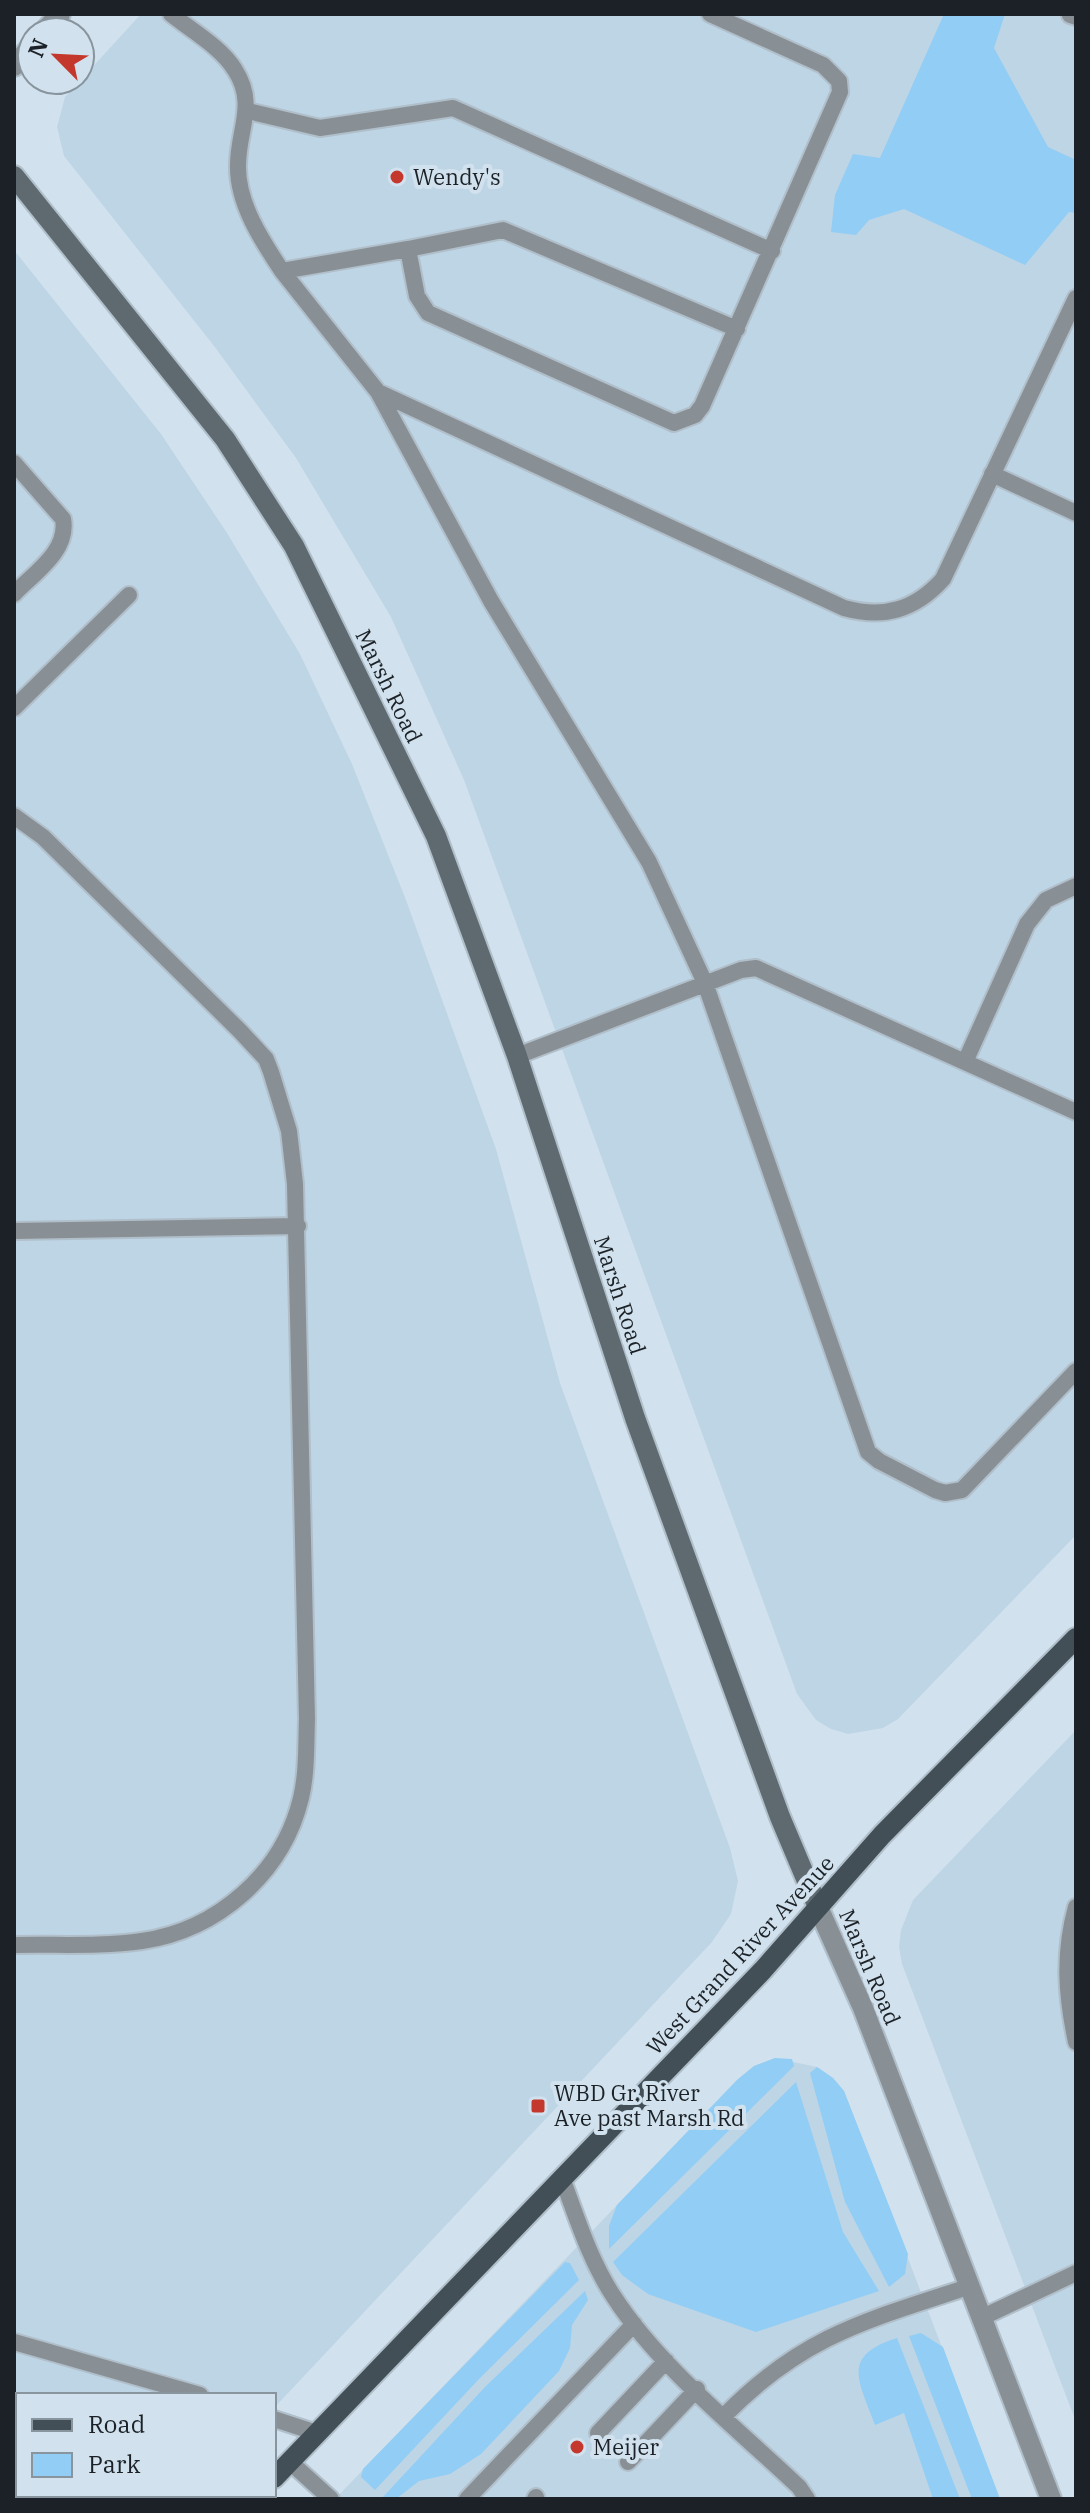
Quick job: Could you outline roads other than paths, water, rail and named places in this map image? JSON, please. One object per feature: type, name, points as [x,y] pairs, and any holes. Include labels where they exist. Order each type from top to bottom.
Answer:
[{"type":"main road","name":"Marsh Road","points":[[14,176],[225,439],[294,546],[436,836],[517,1056],[635,1418],[780,1817],[818,1907]]},
{"type":"main road","name":"West Grand River Avenue","points":[[276,2476],[763,1970],[882,1835],[1076,1638]]},
{"type":"street","name":"Marsh Road","points":[[818,1907],[863,2008],[1051,2499]]},
{"type":"lane","points":[[171,14],[226,59],[242,83],[248,111],[238,165],[240,182],[258,231],[282,271],[378,392],[491,601],[649,862],[705,983],[865,1445],[873,1457],[935,1490],[945,1493],[962,1490],[1076,1371]]},
{"type":"lane","points":[[408,249],[419,302],[428,313],[664,421],[686,422],[695,415],[838,104],[839,81],[823,65],[710,14]]},
{"type":"lane","points":[[1070,15],[1076,17]]},
{"type":"lane","points":[[248,111],[320,128],[453,108],[772,251]]},
{"type":"lane","points":[[282,271],[503,230],[737,329]]},
{"type":"lane","points":[[378,392],[844,608],[861,613],[895,612],[930,593],[943,579],[1076,298]]},
{"type":"lane","points":[[14,463],[63,519],[65,528],[60,547],[14,594]]},
{"type":"lane","points":[[992,474],[1076,513]]},
{"type":"lane","points":[[14,708],[129,595]]},
{"type":"lane","points":[[14,816],[43,837],[266,1059],[289,1131],[298,1226],[307,1719],[305,1774],[295,1819],[267,1870],[244,1894],[188,1929],[142,1941],[14,1945]]},
{"type":"lane","points":[[965,1062],[1027,924],[1046,900],[1076,886]]},
{"type":"lane","points":[[517,1056],[748,968],[763,970],[1076,1112]]},
{"type":"lane","points":[[14,1231],[298,1226]]},
{"type":"lane","points":[[1076,1907],[1066,1958],[1068,2006],[1076,2042]]},
{"type":"lane","points":[[562,2178],[597,2269],[634,2324],[666,2361],[724,2416],[798,2495]]},
{"type":"lane","points":[[983,2317],[1076,2273]]},
{"type":"lane","points":[[724,2416],[751,2389],[812,2344],[845,2328],[971,2286]]},
{"type":"lane","points":[[467,2499],[634,2324]]},
{"type":"lane","points":[[14,2342],[193,2393]]},
{"type":"lane","points":[[598,2433],[666,2361]]},
{"type":"lane","points":[[628,2462],[697,2389]]},
{"type":"lane","points":[[276,2420],[317,2433]]},
{"type":"lane","points":[[289,2461],[331,2499]]},
{"type":"place","name":"Wendy's","points":[[397,177]]},
{"type":"place","name":"WBD Gr. River Ave past Marsh Rd","points":[[538,2106]]},
{"type":"place","name":"Meijer","points":[[577,2447]]}]
